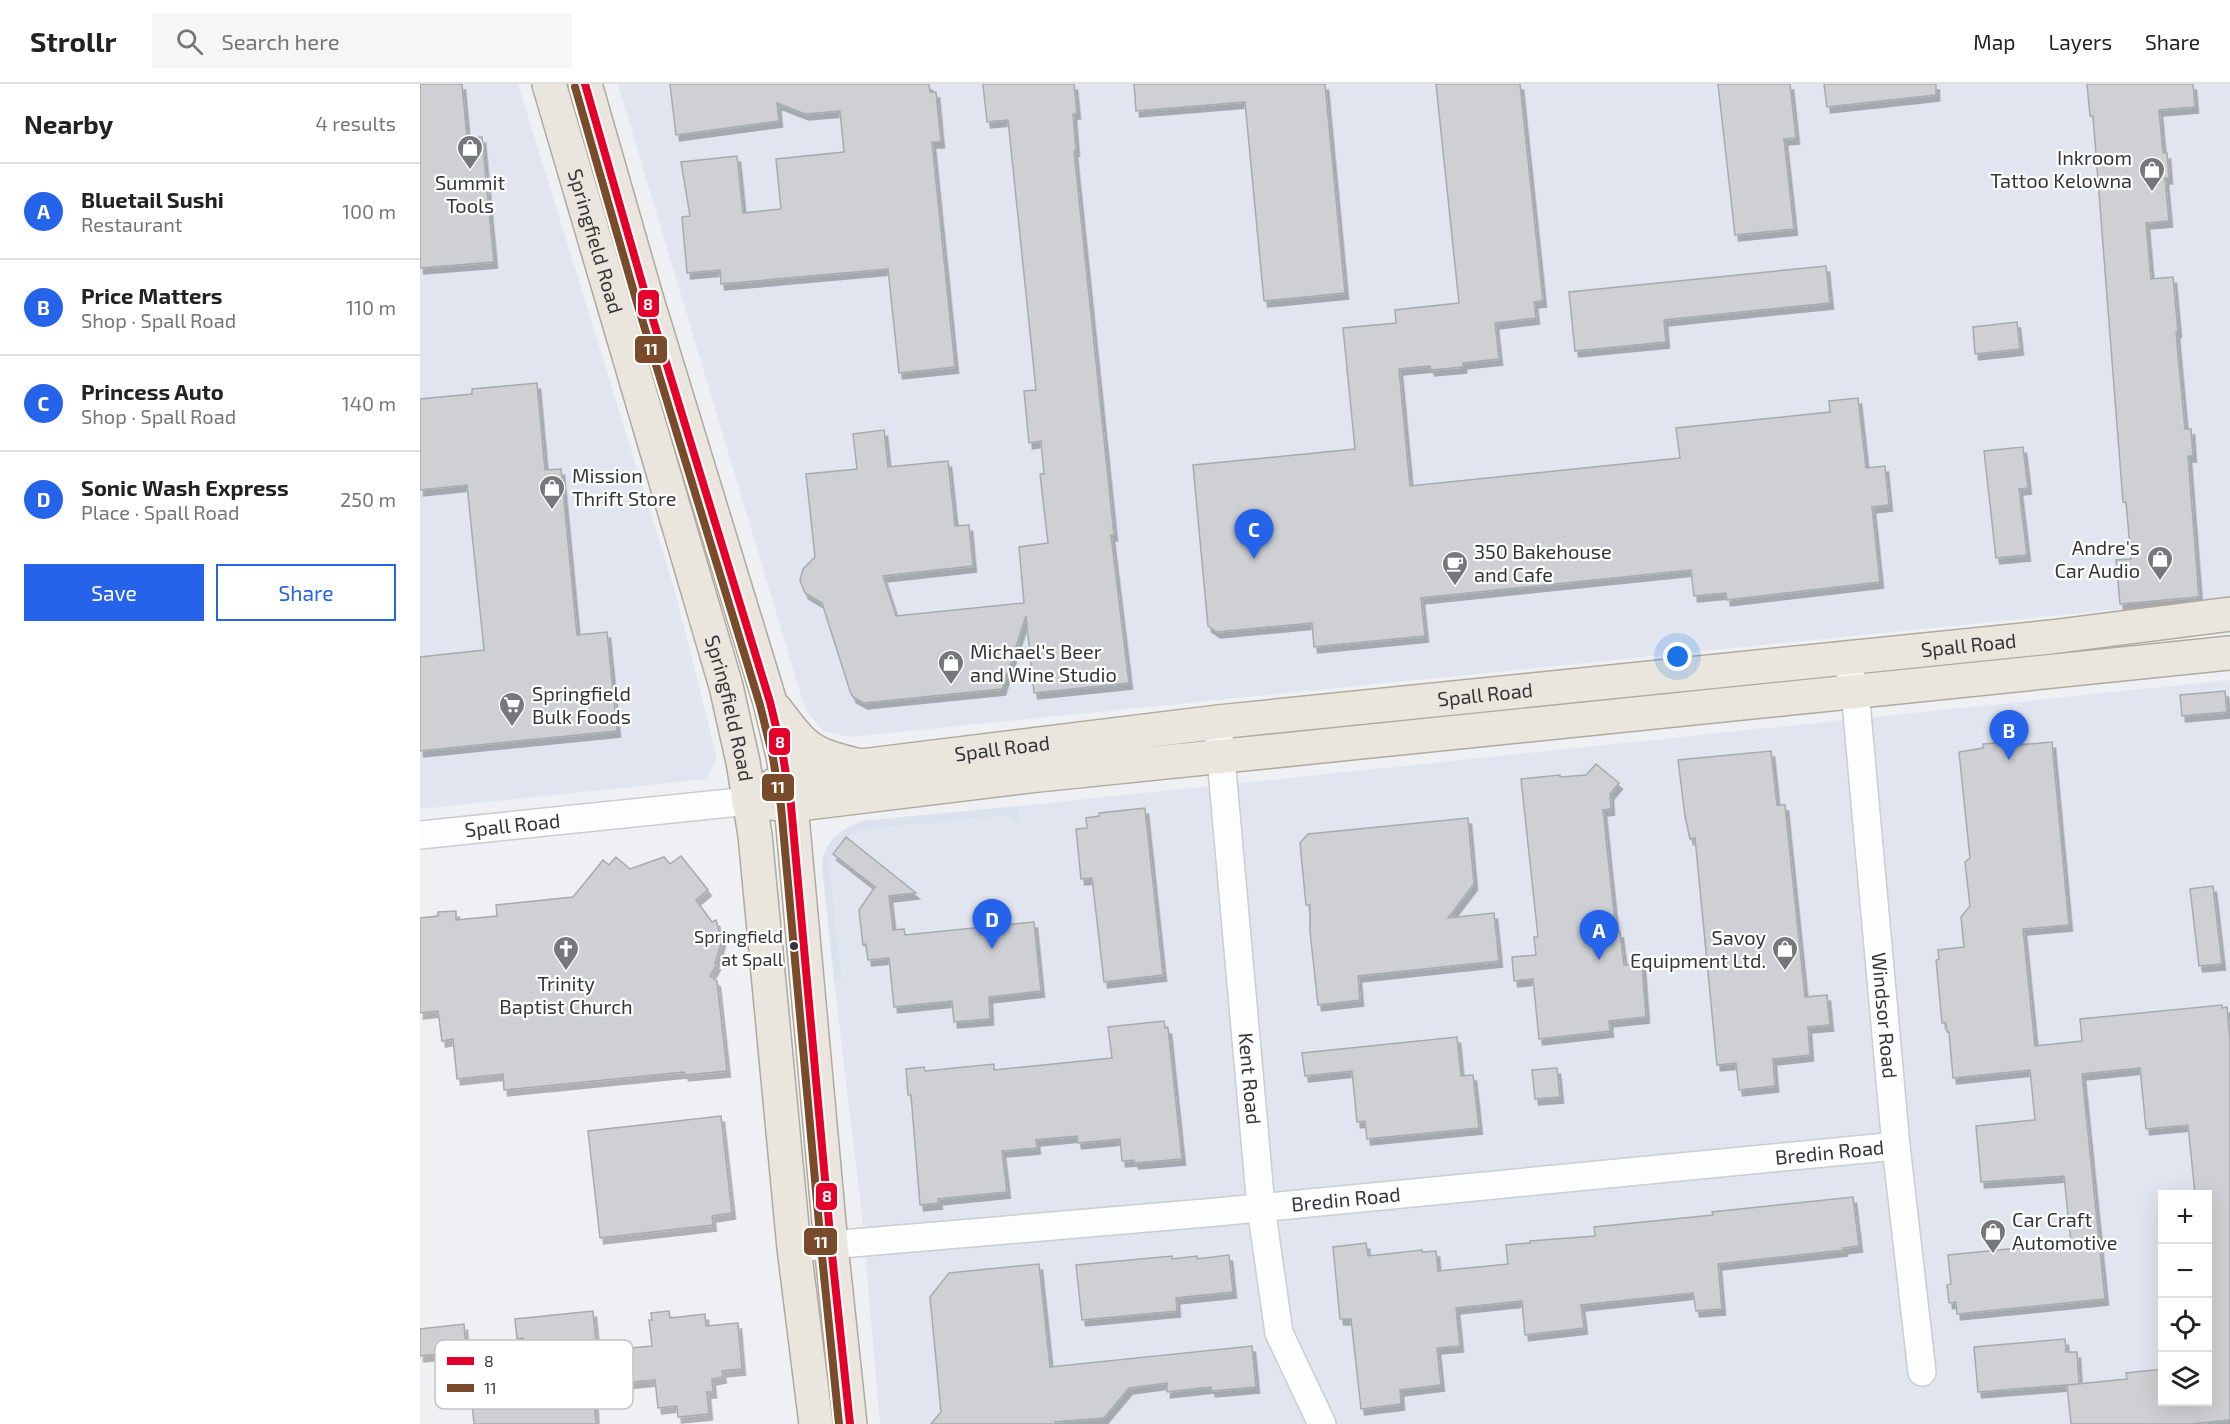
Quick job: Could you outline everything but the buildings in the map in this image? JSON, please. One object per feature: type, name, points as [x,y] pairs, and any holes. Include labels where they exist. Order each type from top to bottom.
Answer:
[{"type":"main road","name":"Springfield Road","points":[[549,84],[726,686],[749,801],[756,847],[794,1248],[816,1424]]},
{"type":"main road","name":"Springfield Road","points":[[585,84],[647,300],[770,702],[789,791],[850,1424]]},
{"type":"main road","name":"Spall Road","points":[[749,801],[789,791],[861,766],[1218,722],[2051,637],[2230,614]]},
{"type":"main road","name":"Spall Road","points":[[789,791],[1029,776],[2230,653]]},
{"type":"main road","points":[[770,702],[809,749],[838,761],[861,766]]},
{"type":"street","name":"Windsor Road","points":[[1846,658],[1854,691],[1896,1146],[1922,1372]]},
{"type":"street","name":"Kent Road","points":[[1218,722],[1261,1207],[1279,1334],[1322,1424]]},
{"type":"street","name":"Spall Road","points":[[420,835],[749,801]]},
{"type":"street","name":"Bredin Road","points":[[794,1248],[1261,1207],[1896,1146]]},
{"type":"shaded area","points":[[420,84],[518,84],[676,595],[717,759],[707,779],[420,809]]},
{"type":"shaded area","points":[[618,84],[2230,84],[2230,598],[850,737],[823,731],[805,709]]},
{"type":"shaded area","points":[[2230,680],[2230,1424],[880,1424],[862,1216],[834,980],[842,980],[829,864],[836,847],[846,837],[862,830],[1009,816],[1011,822],[1019,821],[1019,806]]},
{"type":"shaded area","points":[[1019,806],[1020,821],[1011,822],[1009,816],[862,830],[841,842],[829,864],[842,980],[834,980],[822,866],[829,843],[834,838],[861,821]]},
{"type":"transit line","name":"8","points":[[585,84],[647,300],[770,702],[783,756],[791,805],[831,1245],[850,1424]]},
{"type":"transit line","name":"11","points":[[575,87],[637,303],[760,705],[773,758],[781,806],[839,1424]]},
{"type":"place","name":"Summit Tools","points":[[470,171]]},
{"type":"place","name":"Inkroom Tattoo Kelowna","points":[[2152,193]]},
{"type":"place","name":"Mission Thrift Store","points":[[552,511]]},
{"type":"place","name":"Princess Auto","points":[[1254,559]]},
{"type":"place","name":"Andre's Car Audio","points":[[2160,582]]},
{"type":"place","name":"350 Bakehouse and Cafe","points":[[1455,587]]},
{"type":"place","name":"Michael's Beer and Wine Studio","points":[[951,686]]},
{"type":"place","name":"Springfield Bulk Foods","points":[[512,728]]},
{"type":"place","name":"Price Matters","points":[[2009,760]]},
{"type":"place","name":"Springfield at Spall","points":[[794,946]]},
{"type":"place","name":"Sonic Wash Express","points":[[992,949]]},
{"type":"place","name":"Bluetail Sushi","points":[[1599,960]]},
{"type":"place","name":"Trinity Baptist Church","points":[[566,972]]},
{"type":"place","name":"Savoy Equipment Ltd.","points":[[1785,972]]},
{"type":"place","name":"Car Craft Automotive","points":[[1993,1255]]}]
